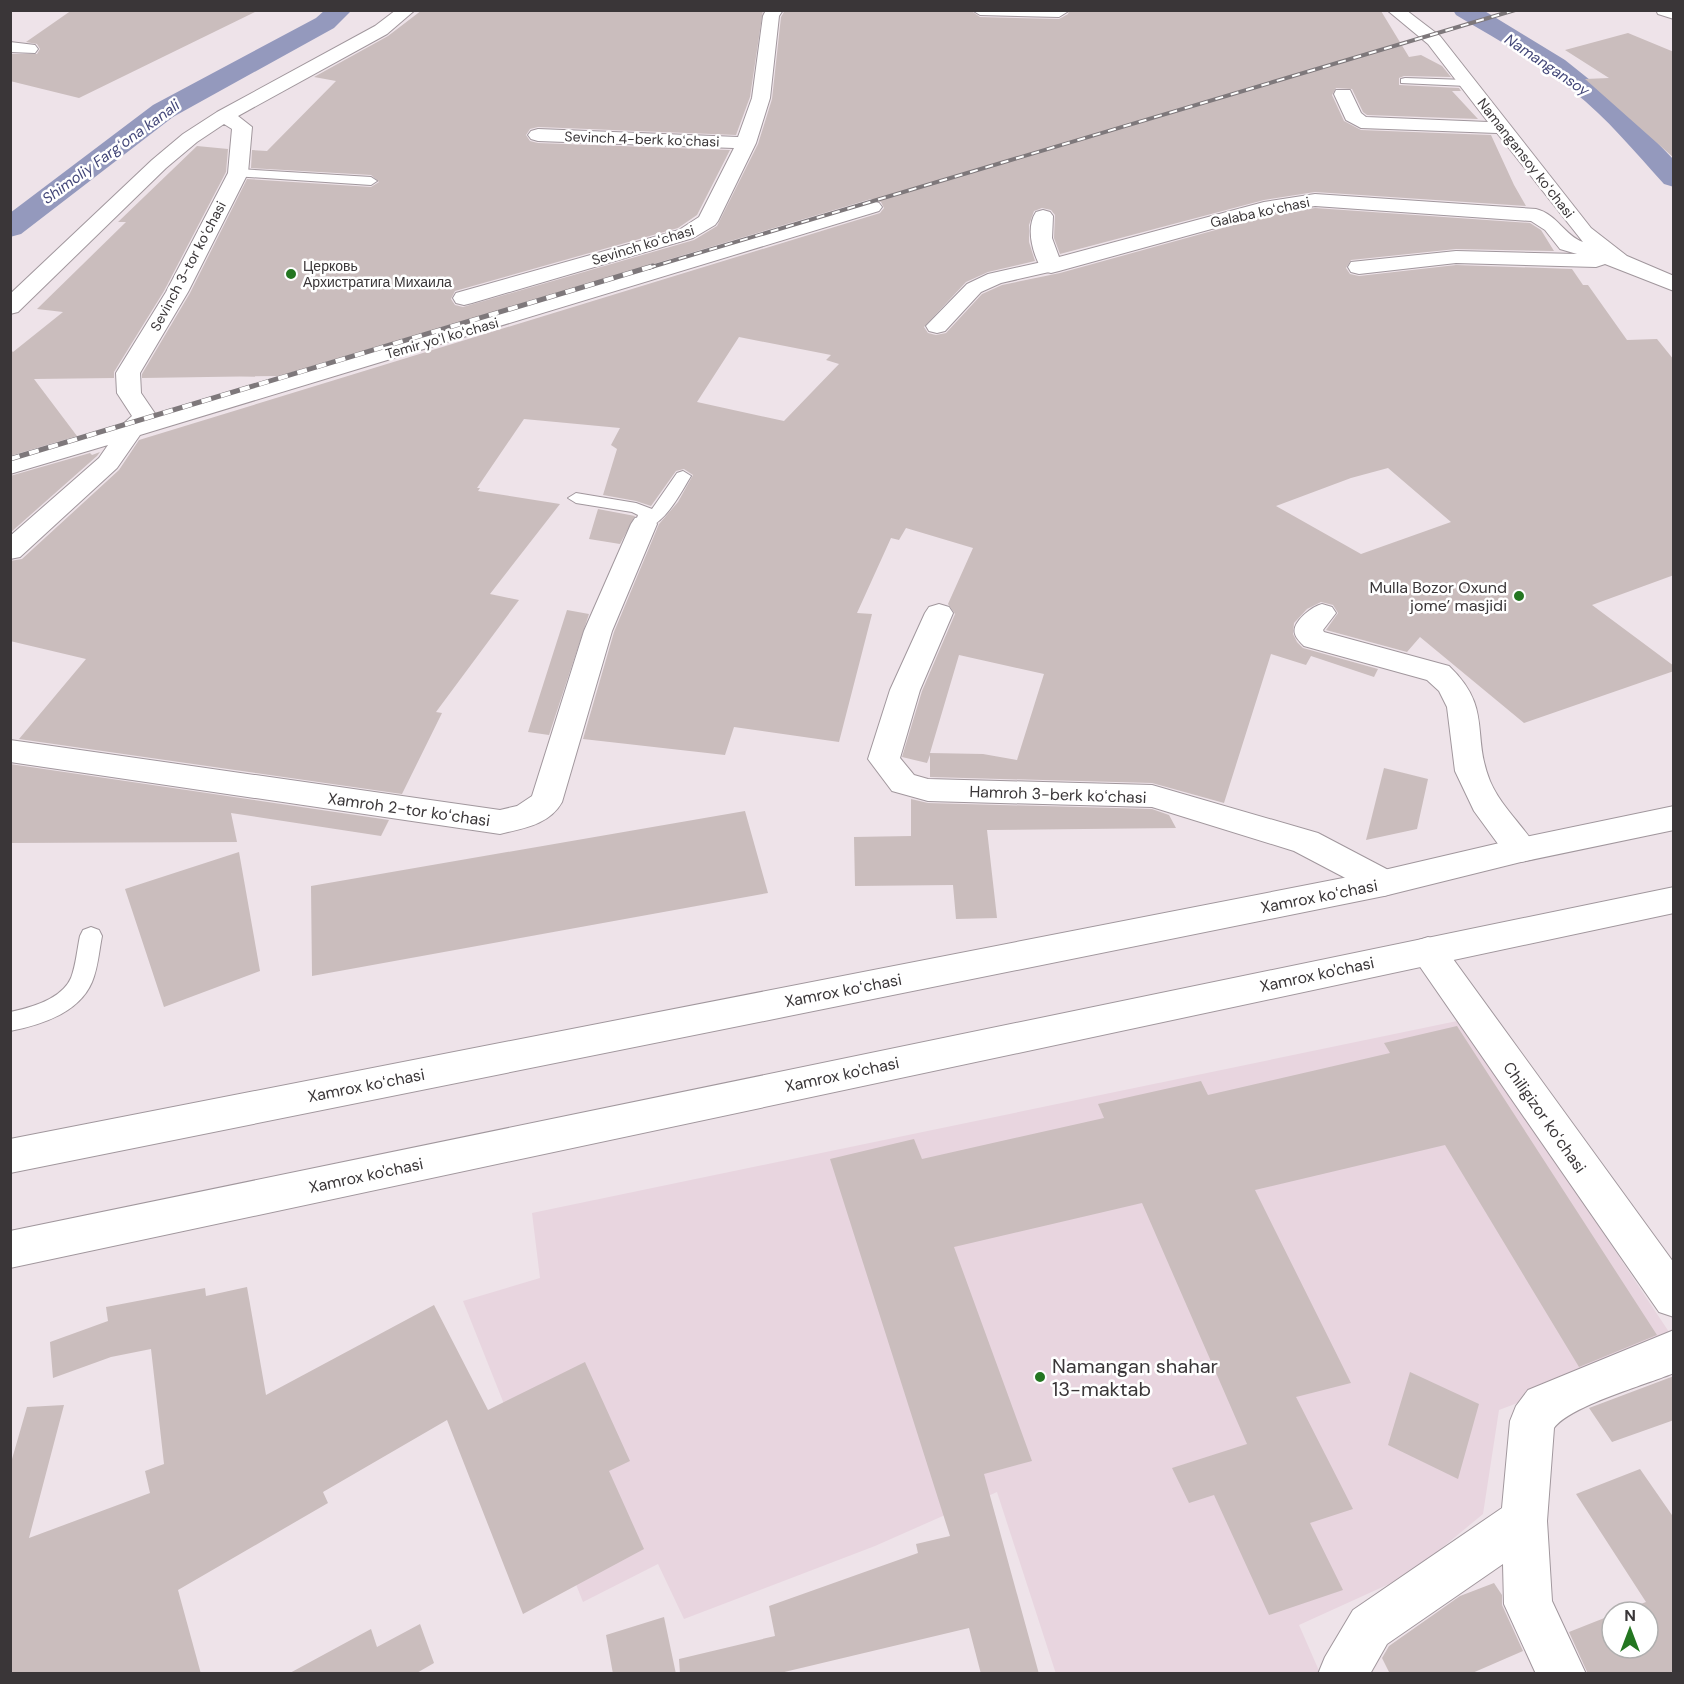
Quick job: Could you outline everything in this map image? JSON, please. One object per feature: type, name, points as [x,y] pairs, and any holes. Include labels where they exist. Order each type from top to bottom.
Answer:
[{"type":"street","points":[[10,307],[159,164],[190,138],[224,116],[381,30],[408,10]]},
{"type":"street","name":"Sevinch koʻchasi","points":[[465,298],[686,234],[708,221],[746,143],[761,98],[771,16],[775,10]]},
{"type":"street","points":[[980,10],[1059,12]]},
{"type":"street","name":"Namangansoy koʻchasi","points":[[1395,10],[1434,40],[1584,232],[1619,261],[1674,284]]},
{"type":"street","points":[[1664,10],[1674,14]]},
{"type":"street","points":[[10,47],[29,49]]},
{"type":"street","points":[[1343,94],[1353,116],[1361,122],[1503,128]]},
{"type":"street","name":"Sevinch 3-tor koʻchasi","points":[[139,423],[141,407],[128,394],[126,386],[128,373],[177,292],[238,173],[242,127],[224,116]]},
{"type":"street","name":"Sevinch 4-berk koʻchasi","points":[[538,135],[746,143]]},
{"type":"street","name":"Galaba koʻchasi","points":[[1051,266],[1264,208],[1315,200],[1536,215],[1552,226],[1568,244],[1619,261]]},
{"type":"street","name":"Temir yoʻl koʻchasi","points":[[10,466],[139,423],[492,323],[872,207]]},
{"type":"street","points":[[937,326],[974,288],[995,278],[1051,266],[1041,238],[1043,216]]},
{"type":"street","points":[[1359,267],[1456,257],[1619,261]]},
{"type":"street","points":[[10,551],[108,463],[139,423]]},
{"type":"street","name":"Xamroh 2-tor koʻchasi","points":[[10,751],[500,822],[526,816],[546,802],[598,631],[644,524]]},
{"type":"street","name":"Hamroh 3-berk koʻchasi","points":[[939,613],[906,690],[884,759],[903,783],[928,790],[1152,796],[1306,842],[1384,883]]},
{"type":"street","points":[[1322,613],[1309,628],[1309,634],[1314,639],[1438,673],[1452,684],[1458,696],[1467,728],[1471,772],[1494,813],[1521,850]]},
{"type":"street","name":"Xamrox koʻchasi","points":[[10,1156],[1384,883],[1521,850],[1674,818]]},
{"type":"street","name":"Xamrox ko'chasi","points":[[10,1250],[1674,900]]},
{"type":"street","name":"Chiligizor koʻchasi","points":[[1428,951],[1661,1259],[1674,1298]]},
{"type":"street","points":[[1562,1674],[1528,1604],[1524,1521],[1532,1421],[1544,1405],[1568,1393],[1668,1355],[1674,1350]]},
{"type":"street","points":[[1342,1674],[1370,1627],[1524,1521]]},
{"type":"lane","points":[[1405,81],[1467,83]]},
{"type":"lane","points":[[238,173],[371,181]]},
{"type":"lane","points":[[644,524],[661,510],[683,476]]},
{"type":"lane","points":[[576,498],[636,508],[647,513],[644,524]]},
{"type":"lane","points":[[10,1022],[40,1013],[63,1000],[79,986],[91,936]]},
{"type":"shaded area","name":"Namangan shahar 13-maktab","points":[[1462,1020],[1673,1338],[1674,1344],[1499,1410],[1483,1514],[1409,1575],[1299,1625],[1320,1673],[1056,1674],[997,1492],[875,1546],[684,1619],[658,1564],[583,1602],[463,1301],[540,1278],[532,1213]]},
{"type":"building","points":[[72,10],[259,10],[79,98],[10,81],[10,54],[37,54],[40,49],[37,44],[26,42]]},
{"type":"building","points":[[422,10],[763,10],[750,97],[736,135],[538,127],[530,129],[526,135],[530,141],[538,143],[730,150],[697,215],[678,228],[455,291],[451,299],[455,305],[463,307],[694,240],[717,226],[758,144],[772,99],[781,17],[785,10],[970,10],[980,17],[1059,19],[1068,14],[1069,10],[1381,11],[1409,57],[1421,55],[1442,66],[1451,77],[1404,76],[1399,78],[1399,85],[1459,88],[1461,91],[1452,91],[1478,119],[1367,115],[1363,112],[1352,89],[1336,88],[1332,95],[1344,121],[1361,130],[1491,135],[1526,206],[1315,192],[1264,200],[1060,254],[1054,238],[1055,215],[1051,210],[1042,208],[1034,211],[1029,225],[1029,242],[1035,261],[988,272],[966,282],[924,327],[928,333],[936,335],[946,333],[982,294],[1002,285],[1060,273],[1266,216],[1315,208],[1530,223],[1541,230],[1554,251],[1456,249],[1351,260],[1346,268],[1350,274],[1359,276],[1456,265],[1572,269],[1583,285],[1588,285],[1627,340],[1657,339],[1674,360],[1674,575],[1592,605],[1674,666],[1674,671],[1524,723],[1420,637],[1407,652],[1326,630],[1338,613],[1333,605],[1321,602],[1307,609],[1294,623],[1293,634],[1297,642],[1303,648],[1378,669],[1374,677],[1311,656],[1306,665],[1271,654],[1224,803],[1152,783],[930,777],[930,755],[927,763],[902,757],[922,691],[955,614],[948,604],[973,548],[906,528],[899,540],[891,538],[857,613],[872,614],[839,742],[734,727],[725,755],[583,739],[614,632],[659,524],[678,502],[693,475],[684,469],[676,471],[651,506],[603,495],[617,449],[611,445],[620,428],[524,419],[477,488],[480,488],[478,491],[560,504],[490,594],[519,600],[436,712],[442,713],[402,794],[19,739],[86,659],[10,641],[10,561],[22,559],[119,470],[139,440],[880,213],[884,208],[881,202],[871,199],[279,376],[142,378],[142,374],[190,293],[247,179],[371,187],[379,182],[371,175],[251,168],[252,150],[267,151],[336,81],[314,77],[388,36]],"holes":[[[739,337],[831,355],[826,360],[839,364],[784,421],[697,402]],[[1388,468],[1451,522],[1361,554],[1276,506],[1351,478]],[[959,655],[1044,674],[1017,760],[983,754],[930,753]]]},
{"type":"building","points":[[1628,33],[1674,52],[1674,158],[1585,79],[1609,78],[1565,50]]},
{"type":"building","points":[[197,146],[228,149],[226,172],[164,291],[114,372],[114,378],[34,379],[77,436],[10,456],[10,349],[13,352],[63,312],[37,309],[126,222],[118,222]]},
{"type":"building","points":[[100,452],[97,456],[10,533],[10,476]]},
{"type":"building","points":[[598,509],[635,516],[620,544],[589,539]]},
{"type":"building","points":[[567,610],[589,614],[549,735],[528,732]]},
{"type":"building","points":[[10,764],[389,820],[381,836],[231,813],[237,842],[10,843]]},
{"type":"building","points":[[1384,768],[1428,779],[1417,829],[1366,840]]},
{"type":"building","points":[[911,799],[928,803],[1152,809],[1169,815],[1176,828],[987,830],[997,918],[956,919],[953,885],[855,886],[854,837],[911,836]]},
{"type":"building","points":[[745,811],[768,893],[312,976],[311,886]]},
{"type":"building","points":[[239,852],[260,971],[164,1007],[125,889]]},
{"type":"building","points":[[1457,1026],[1657,1335],[1579,1367],[1445,1145],[1255,1190],[1351,1383],[1296,1397],[1353,1509],[1310,1523],[1343,1590],[1269,1615],[1214,1495],[1189,1503],[1172,1468],[1247,1444],[1142,1203],[954,1247],[1032,1461],[984,1474],[1039,1674],[981,1674],[969,1628],[776,1674],[680,1674],[679,1659],[775,1636],[769,1606],[918,1553],[916,1544],[950,1536],[830,1159],[914,1139],[922,1159],[1104,1118],[1098,1104],[1201,1081],[1208,1095],[1390,1053],[1384,1043]]},
{"type":"building","points":[[247,1287],[266,1395],[434,1305],[488,1410],[585,1362],[630,1461],[609,1471],[644,1549],[523,1614],[447,1420],[323,1492],[328,1503],[178,1590],[201,1674],[10,1674],[10,1466],[27,1407],[64,1405],[29,1538],[150,1493],[145,1471],[164,1464],[151,1349],[111,1357],[53,1378],[50,1342],[108,1321],[106,1307],[205,1288],[206,1296]]},
{"type":"building","points":[[1410,1372],[1479,1404],[1458,1479],[1388,1445]]},
{"type":"building","points":[[1674,1376],[1674,1420],[1612,1442],[1589,1408]]},
{"type":"building","points":[[1640,1469],[1674,1518],[1674,1674],[1588,1674],[1569,1632],[1600,1620],[1600,1660],[1660,1660],[1660,1600],[1645,1600],[1576,1494]]},
{"type":"building","points":[[1494,1583],[1502,1595],[1502,1605],[1523,1651],[1470,1674],[1390,1674],[1382,1658],[1389,1646],[1460,1596]]},
{"type":"building","points":[[664,1617],[676,1674],[613,1674],[606,1635]]},
{"type":"building","points":[[420,1624],[434,1663],[415,1674],[288,1674],[371,1629],[377,1647]]},
{"type":"waterway","name":"Shimoliy Fargʻona kanali","points":[[10,228],[163,111],[325,23],[340,10]]},
{"type":"waterway","name":"Namangansoy","points":[[1465,10],[1518,41],[1583,85],[1623,123],[1674,178]]},
{"type":"railway","points":[[648,268],[1515,10]]},
{"type":"railway","points":[[10,459],[653,266]]},
{"type":"place","name":"Церковь Архистратига Михаила","points":[[291,274]]},
{"type":"place","name":"Mulla Bozor Oxund jome’ masjidi","points":[[1519,596]]},
{"type":"place","name":"Namangan shahar 13-maktab","points":[[1040,1377]]}]
